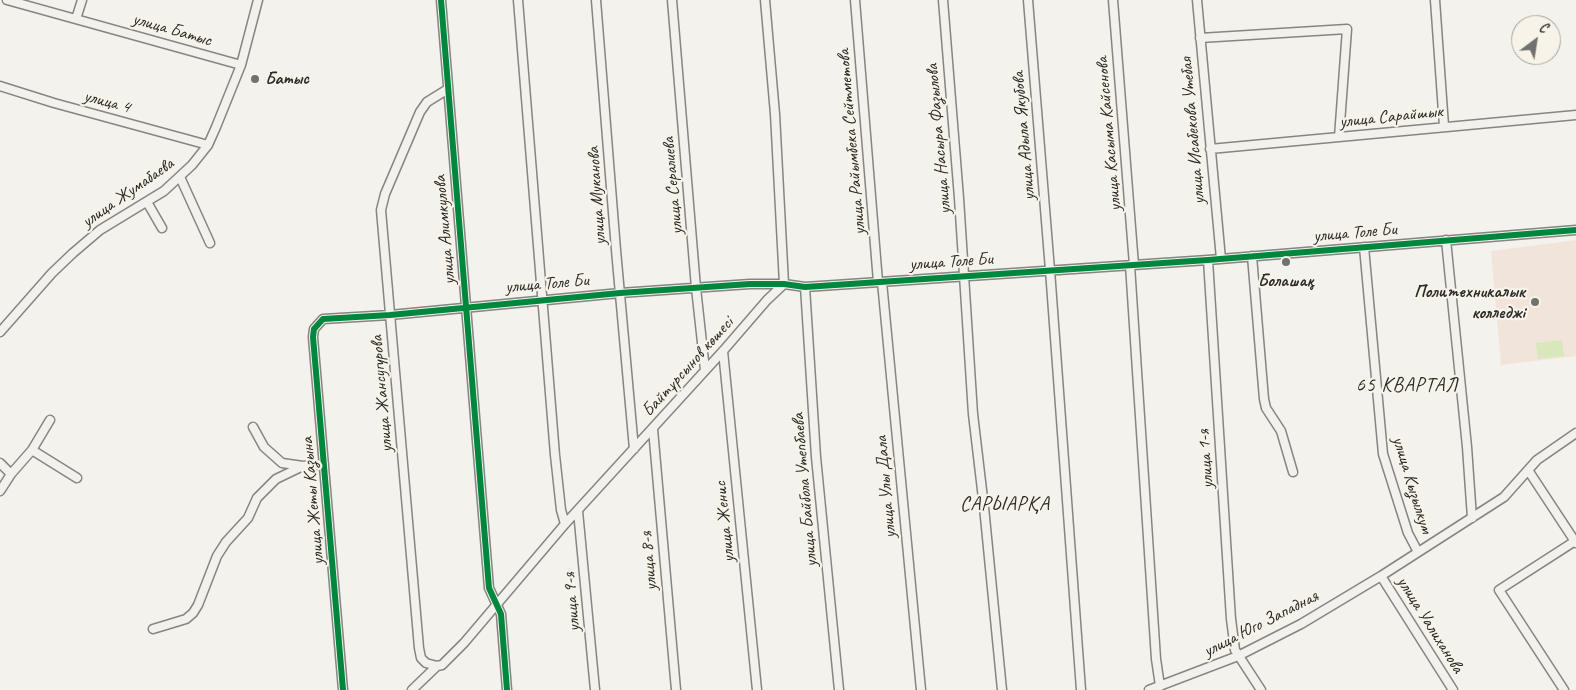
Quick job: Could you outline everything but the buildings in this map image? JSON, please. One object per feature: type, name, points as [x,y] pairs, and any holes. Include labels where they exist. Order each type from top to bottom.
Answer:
[{"type":"street","name":"улица Батыс","points":[[7,0],[241,65]]},
{"type":"street","points":[[76,19],[82,0]]},
{"type":"street","name":"улица Жумабаева","points":[[0,332],[72,253],[100,230],[147,202],[180,177],[192,165],[208,144],[241,65],[258,0]]},
{"type":"street","name":"улица Алимкулова","points":[[441,0],[489,588],[497,605],[503,626],[507,690]]},
{"type":"street","points":[[518,0],[561,510],[565,524]]},
{"type":"street","name":"улица Муканова","points":[[596,0],[634,449]]},
{"type":"street","name":"улица Сералиева","points":[[672,0],[696,288],[705,370]]},
{"type":"street","points":[[765,0],[775,114],[784,284]]},
{"type":"street","name":"улица Райымбека Сейтметова","points":[[855,0],[880,282]]},
{"type":"street","name":"улица Насыра Фазылова","points":[[942,0],[973,414],[1002,690]]},
{"type":"street","name":"улица Адыла Якубова","points":[[1028,0],[1082,690]]},
{"type":"street","name":"улица Касыма Кайсенова","points":[[1113,0],[1132,265],[1156,659],[1154,689]]},
{"type":"street","name":"улица Исабекова Утебая","points":[[1197,0],[1221,259]]},
{"type":"street","points":[[1435,0],[1444,126]]},
{"type":"street","points":[[1200,38],[1347,28],[1339,138]]},
{"type":"street","name":"улица 4","points":[[0,86],[54,103],[208,144]]},
{"type":"street","name":"улица Жансугурова","points":[[437,666],[426,663],[421,658],[415,610],[381,210],[420,112],[427,102],[448,90]]},
{"type":"street","name":"улица Сарайшык","points":[[1210,149],[1339,138],[1444,126],[1576,116]]},
{"type":"street","points":[[180,177],[210,243]]},
{"type":"street","points":[[147,202],[162,228]]},
{"type":"street","name":"улица Толе Би","points":[[330,319],[620,293],[750,284],[784,284],[805,287],[1208,260],[1576,230]]},
{"type":"street","points":[[1446,240],[1463,403],[1472,518]]},
{"type":"street","name":"улица Кызылкум","points":[[1364,247],[1383,454],[1408,533],[1418,552]]},
{"type":"street","points":[[1252,256],[1264,399],[1266,408],[1281,431],[1293,472]]},
{"type":"street","name":"улица 1-я","points":[[1208,260],[1231,619],[1235,650],[1238,656]]},
{"type":"street","name":"улица Улы Дала","points":[[880,282],[921,690]]},
{"type":"street","name":"Байтұрсынов көшесі","points":[[437,666],[442,665],[454,655],[565,524],[767,300],[784,284]]},
{"type":"street","name":"улица Байбола Утепбаева","points":[[805,287],[816,457],[839,690]]},
{"type":"street","name":"улица Жеты Казына","points":[[330,319],[323,319],[318,323],[314,329],[314,337],[316,384],[343,690]]},
{"type":"street","name":"улица Женис","points":[[723,351],[757,690]]},
{"type":"street","points":[[0,491],[11,474],[32,450],[50,420]]},
{"type":"street","points":[[253,427],[264,447],[282,463],[303,466],[324,464]]},
{"type":"street","name":"улица 8-я","points":[[653,428],[676,690]]},
{"type":"street","name":"улица Юго Западная","points":[[1154,689],[1238,656],[1301,624],[1381,576],[1504,497],[1548,451],[1576,433]]},
{"type":"street","points":[[32,450],[77,478]]},
{"type":"street","points":[[0,463],[11,474]]},
{"type":"street","points":[[153,629],[186,619],[194,613],[217,556],[226,542],[248,518],[256,498],[276,479],[303,466]]},
{"type":"street","points":[[1528,470],[1575,542],[1499,590],[1564,690]]},
{"type":"street","name":"улица 9-я","points":[[578,511],[595,690]]},
{"type":"street","name":"улица Уалиханова","points":[[1381,576],[1453,690]]},
{"type":"street","points":[[1238,656],[1261,690]]},
{"type":"street","points":[[416,688],[437,666]]},
{"type":"shaded area","name":"Политехникалык колледжі","points":[[1576,240],[1576,356],[1501,365],[1491,251]]},
{"type":"green space","points":[[1562,340],[1564,356],[1538,359],[1536,343]]},
{"type":"cycle path","points":[[441,0],[489,588],[501,614],[507,690]]},
{"type":"cycle path","points":[[343,690],[313,337],[314,329],[323,319],[390,315],[620,293],[750,284],[784,284],[805,287],[1208,260],[1576,230]]},
{"type":"place","name":"Батыс","points":[[255,79]]},
{"type":"place","name":"Болашақ","points":[[1286,262]]},
{"type":"place","name":"Политехникалык колледжі","points":[[1535,302]]},
{"type":"district","name":"65 КВАРТАЛ","points":[[1407,386]]},
{"type":"district","name":"САРЫАРҚА","points":[[1005,505]]}]
